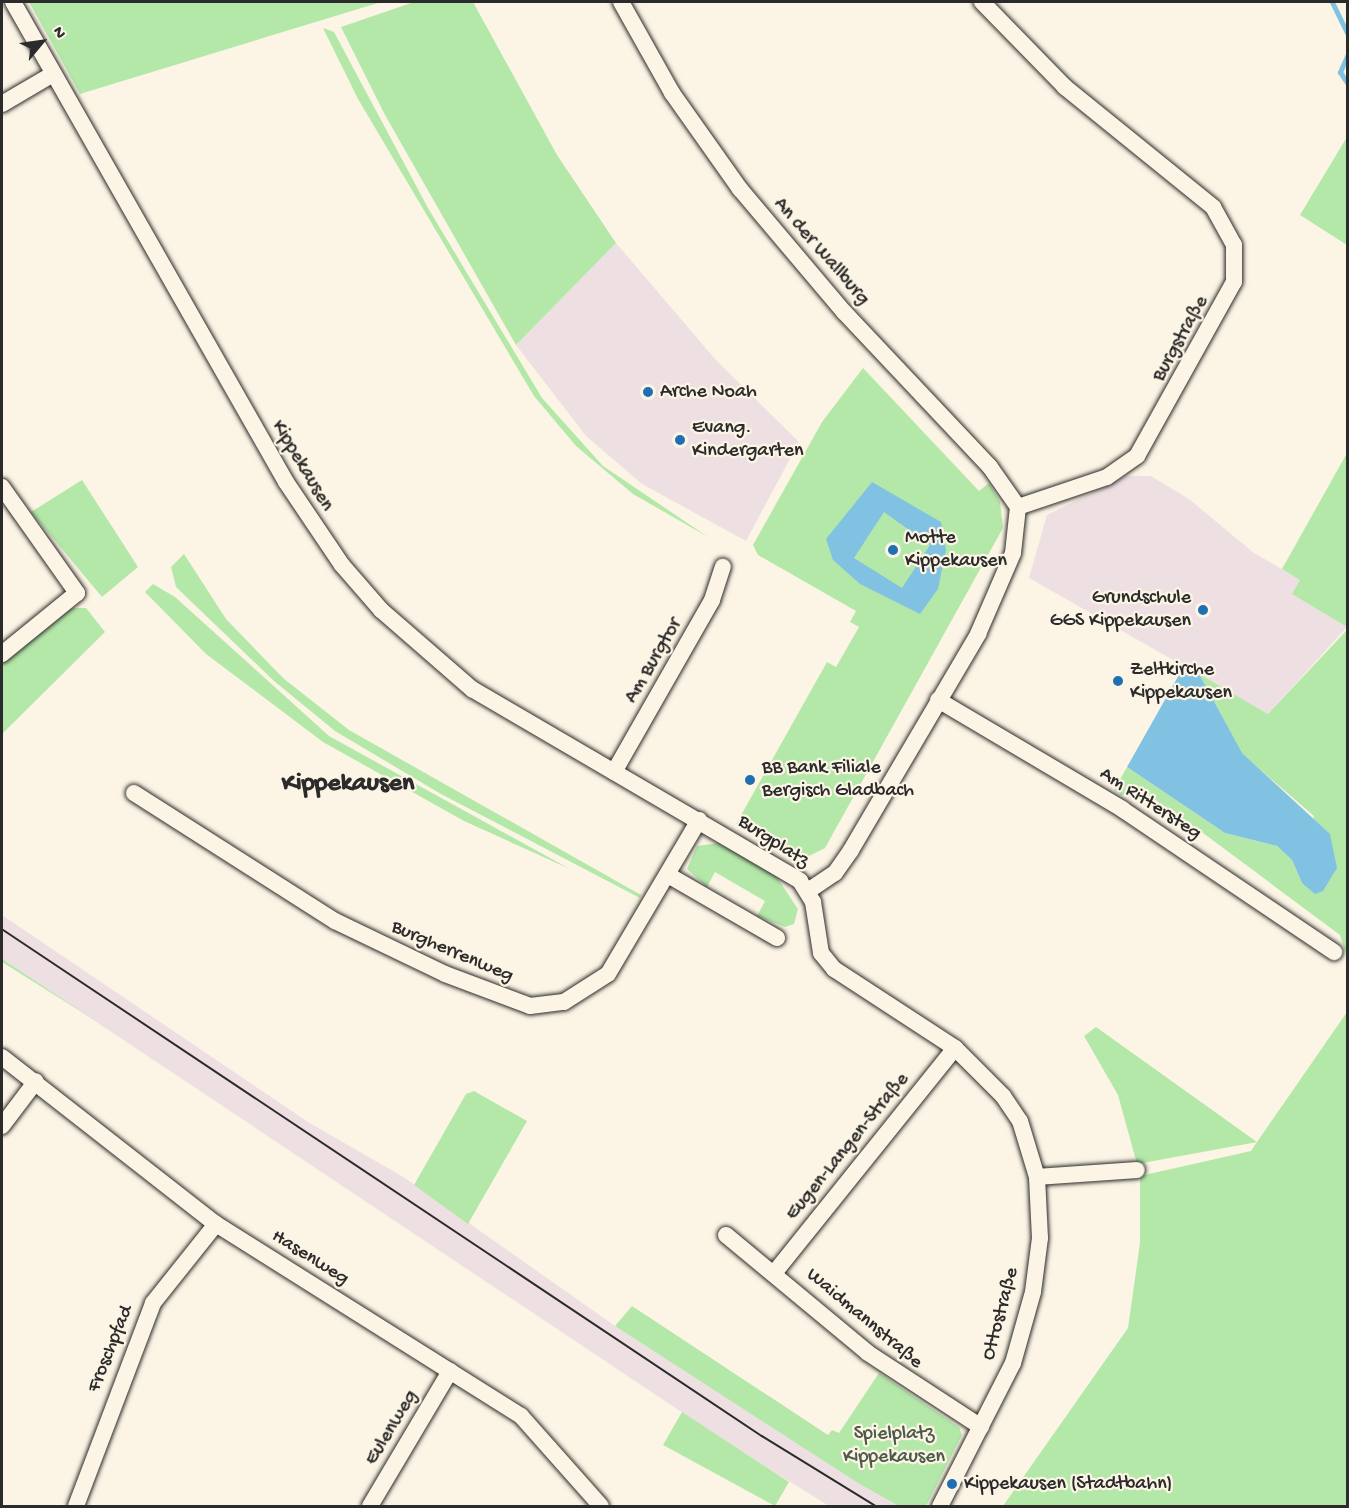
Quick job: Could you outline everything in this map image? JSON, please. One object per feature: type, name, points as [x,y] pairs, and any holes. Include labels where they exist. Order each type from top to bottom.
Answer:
[{"type":"street","name":"Kippekausen","points":[[13,2],[280,472],[342,565],[394,624],[471,689],[699,820]]},
{"type":"street","name":"An der Wallburg","points":[[621,2],[672,93],[740,189],[844,312],[990,467],[1018,507]]},
{"type":"street","name":"Burgstraße","points":[[982,2],[1089,108],[1199,194],[1224,221],[1234,245],[1234,282],[1227,301],[1137,456],[1107,477],[1018,507]]},
{"type":"street","points":[[2,104],[53,74]]},
{"type":"street","points":[[2,486],[77,593],[2,654]]},
{"type":"street","points":[[938,700],[978,634],[1013,553],[1018,507]]},
{"type":"street","name":"Am Burgtor","points":[[614,772],[712,600],[723,567]]},
{"type":"street","name":"Burgplatz","points":[[699,820],[785,870],[808,891],[835,873],[851,850],[938,700]]},
{"type":"street","name":"Am Rittersteg","points":[[938,700],[1122,809],[1334,952]]},
{"type":"street","name":"Burgherrenweg","points":[[134,793],[335,921],[462,982],[530,1006],[564,1002],[608,974],[699,820]]},
{"type":"street","points":[[668,875],[777,938]]},
{"type":"street","name":"Ottostraße","points":[[808,891],[821,953],[834,969],[955,1048],[1003,1096],[1020,1121],[1037,1177],[1040,1238],[1033,1292],[1012,1364],[940,1506]]},
{"type":"street","name":"Eugen-Langen-Straße","points":[[775,1272],[955,1048]]},
{"type":"street","name":"Hasenweg","points":[[2,1057],[36,1081],[216,1224],[521,1416],[592,1504]]},
{"type":"street","points":[[2,1126],[36,1081]]},
{"type":"street","points":[[1037,1177],[1137,1170]]},
{"type":"street","name":"Froschpfad","points":[[76,1506],[153,1302],[216,1224]]},
{"type":"street","name":"Waidmannstraße","points":[[726,1235],[775,1272],[868,1353],[981,1427]]},
{"type":"street","name":"Eulenweg","points":[[370,1506],[450,1371]]},
{"type":"shaded area","name":"Arche Noah","points":[[616,243],[715,359],[799,442],[746,541],[642,484],[586,436],[516,345]]},
{"type":"shaded area","name":"Grundschule GGS Kippekausen","points":[[1126,476],[1151,476],[1189,499],[1254,553],[1301,580],[1293,594],[1347,627],[1268,714],[1029,578],[1047,515]]},
{"type":"shaded area","points":[[2,915],[308,1122],[405,1178],[615,1326],[899,1506],[829,1506],[725,1441],[2,959]]},
{"type":"green space","points":[[29,2],[378,2],[378,3],[80,94]]},
{"type":"green space","points":[[414,2],[473,2],[557,155],[616,243],[516,345],[385,115],[341,27]]},
{"type":"green space","points":[[323,28],[334,32],[428,208],[542,398],[603,466],[708,537],[633,494],[576,446],[534,396],[358,99]]},
{"type":"green space","points":[[1347,137],[1347,245],[1300,215]]},
{"type":"green space","points":[[863,368],[979,491],[989,483],[1000,502],[1003,528],[825,848],[803,859],[736,824],[827,662],[836,667],[859,627],[850,622],[856,611],[758,555],[753,545],[822,422]]},
{"type":"green space","points":[[1347,453],[1348,627],[1292,594],[1300,580],[1282,569]]},
{"type":"green space","points":[[82,480],[138,567],[102,597],[31,512]]},
{"type":"green space","points":[[184,554],[226,619],[283,678],[349,730],[641,895],[640,898],[441,794],[335,731],[274,681],[176,587],[171,567]]},
{"type":"green space","points":[[153,584],[175,597],[329,736],[570,869],[464,821],[323,742],[206,654],[145,592]]},
{"type":"green space","points":[[65,608],[86,608],[105,632],[2,734],[2,647]]},
{"type":"green space","points":[[1347,630],[1347,957],[1340,935],[1203,833],[1141,790],[1121,795],[1114,790],[1127,767],[1225,833],[1277,846],[1292,860],[1302,883],[1314,816],[1241,753],[1199,674],[1268,714]]},
{"type":"green space","points":[[719,843],[776,876],[798,909],[794,924],[785,927],[757,916],[765,901],[715,872],[707,887],[687,869],[697,846]]},
{"type":"green space","points":[[2,959],[96,1021],[2,962]]},
{"type":"green space","points":[[1347,1012],[1347,1506],[1003,1506],[1128,1328],[1140,1243],[1140,1176],[1251,1151]]},
{"type":"green space","points":[[1096,1027],[1257,1142],[1137,1164],[1118,1095],[1084,1036]]},
{"type":"green space","points":[[474,1091],[527,1121],[468,1224],[414,1185],[466,1094]]},
{"type":"green space","name":"Spielplatz Kippekausen","points":[[632,1306],[828,1435],[832,1430],[839,1433],[879,1373],[959,1427],[962,1435],[926,1506],[899,1506],[858,1483],[615,1326]]},
{"type":"green space","points":[[682,1412],[789,1482],[775,1506],[663,1445]]},
{"type":"water","points":[[872,482],[941,522],[946,550],[938,589],[920,614],[860,584],[833,560],[826,539]],"holes":[[[884,512],[930,545],[902,588],[854,558]]]},
{"type":"water","points":[[1184,666],[1199,674],[1242,753],[1330,834],[1337,868],[1323,891],[1315,894],[1302,883],[1292,860],[1277,846],[1225,833],[1127,767]]},
{"type":"waterway","points":[[1332,2],[1348,35]]},
{"type":"waterway","points":[[1348,54],[1340,72],[1348,84]]},
{"type":"tram line","points":[[2,929],[762,1436],[876,1506]]},
{"type":"place","name":"Arche Noah","points":[[648,392]]},
{"type":"place","name":"Evang. Kindergarten","points":[[680,440]]},
{"type":"place","name":"Motte Kippekausen","points":[[893,550]]},
{"type":"place","name":"Grundschule GGS Kippekausen","points":[[1203,610]]},
{"type":"place","name":"Zeltkirche Kippekausen","points":[[1118,681]]},
{"type":"place","name":"BB Bank Filiale Bergisch Gladbach","points":[[750,780]]},
{"type":"place","name":"Kippekausen (Stadtbahn)","points":[[952,1484]]},
{"type":"district","name":"Kippekausen","points":[[348,785]]}]
